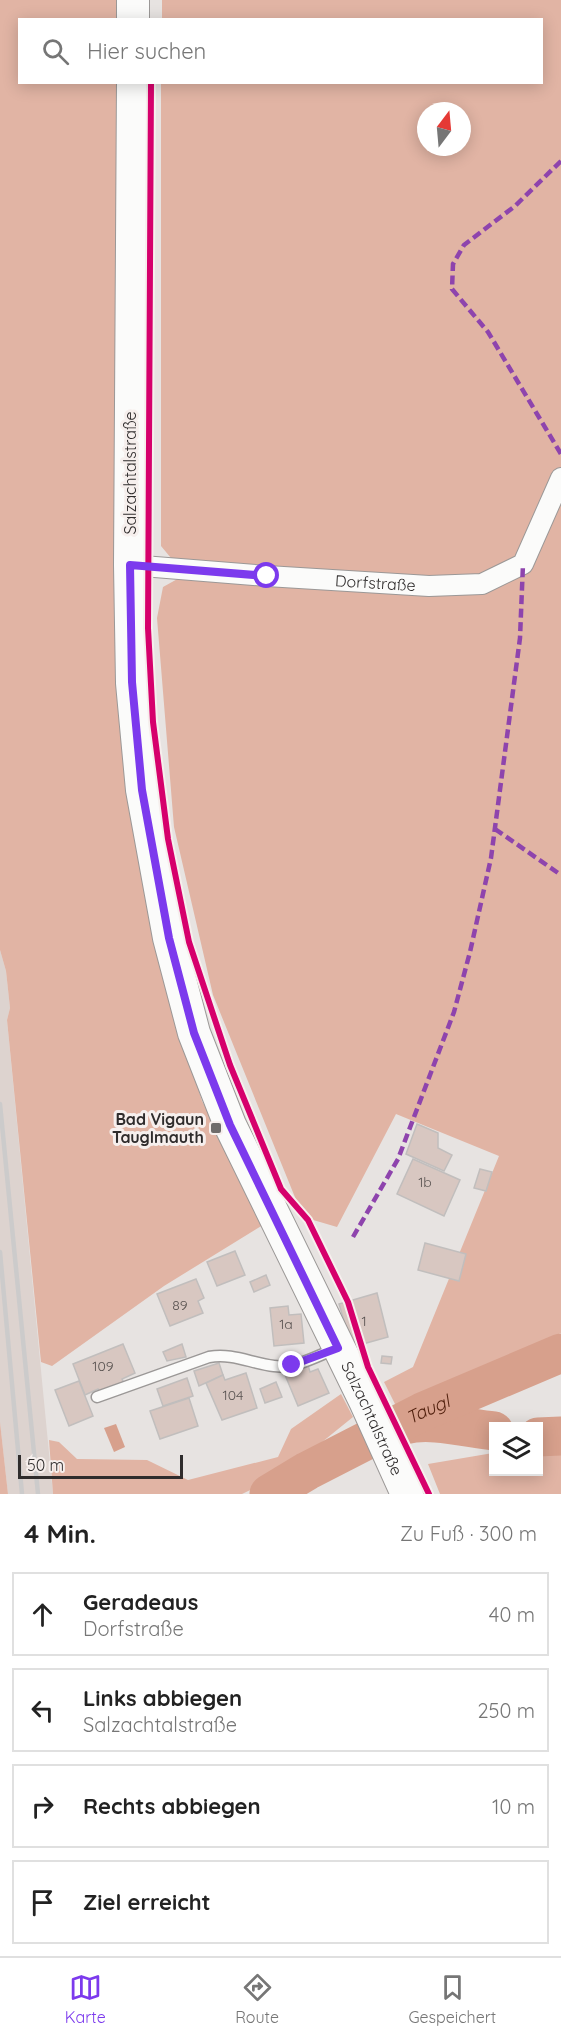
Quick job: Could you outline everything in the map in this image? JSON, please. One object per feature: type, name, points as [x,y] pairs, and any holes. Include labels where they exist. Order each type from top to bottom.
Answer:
[{"type":"main road","points":[[133,0],[133,18]]},
{"type":"main road","name":"Salzachtalstraße","points":[[133,84],[130,565],[132,682],[142,790],[169,938],[194,1033],[230,1125],[365,1401],[407,1494]]},
{"type":"street","name":"Dorfstraße","points":[[130,565],[429,586],[482,584],[524,564],[561,478]]},
{"type":"lane","points":[[97,1397],[209,1357],[224,1354],[275,1366],[292,1365],[338,1348]]},
{"type":"shaded area","points":[[0,0],[120,0],[120,18],[18,18],[18,84],[119,84],[125,766],[158,960],[202,1101],[266,1223],[164,1286],[52,1366],[41,1362],[7,1020],[10,1008],[6,971],[0,950]]},
{"type":"shaded area","points":[[162,0],[561,0],[561,1333],[397,1408],[384,1382],[413,1367],[499,1156],[396,1114],[337,1227],[303,1217],[213,995],[174,827],[157,618],[163,587],[181,577],[375,593],[374,574],[171,558],[161,546],[161,84],[543,84],[543,18],[162,18]]},
{"type":"shaded area","points":[[0,950],[6,971],[10,1008],[7,1020],[53,1494],[8,1494],[0,1422]]},
{"type":"shaded area","points":[[341,1394],[353,1417],[280,1476],[242,1494],[53,1494],[49,1440],[59,1442],[77,1459],[147,1460],[188,1480],[278,1457],[291,1429]]},
{"type":"shaded area","points":[[0,1422],[8,1494],[0,1494]]},
{"type":"shaded area","points":[[116,1424],[125,1447],[114,1452],[104,1428]]},
{"type":"shaded area","points":[[561,1438],[561,1494],[440,1494],[428,1464],[489,1454],[489,1476],[543,1476],[543,1442]]},
{"type":"building","points":[[417,1124],[438,1133],[438,1148],[452,1155],[444,1171],[406,1154]]},
{"type":"building","points":[[413,1159],[460,1180],[444,1216],[397,1194]]},
{"type":"building","points":[[480,1169],[492,1172],[486,1191],[474,1188]]},
{"type":"building","points":[[425,1243],[466,1254],[459,1281],[418,1270]]},
{"type":"building","points":[[235,1251],[245,1275],[217,1286],[207,1262]]},
{"type":"building","points":[[266,1275],[270,1285],[254,1292],[250,1282]]},
{"type":"building","points":[[196,1279],[204,1298],[198,1301],[203,1313],[170,1326],[157,1294]]},
{"type":"building","points":[[377,1293],[388,1337],[352,1347],[339,1304]]},
{"type":"building","points":[[288,1306],[289,1315],[301,1314],[304,1343],[274,1346],[270,1308]]},
{"type":"building","points":[[123,1344],[135,1373],[122,1379],[124,1383],[100,1392],[98,1389],[85,1395],[73,1364]]},
{"type":"building","points":[[182,1344],[186,1357],[167,1361],[163,1352]]},
{"type":"building","points":[[382,1356],[392,1357],[391,1364],[381,1363]]},
{"type":"building","points":[[219,1363],[223,1375],[199,1386],[194,1371]]},
{"type":"building","points":[[308,1365],[310,1372],[318,1369],[329,1393],[298,1406],[285,1375]]},
{"type":"building","points":[[246,1373],[257,1408],[222,1420],[206,1383],[223,1375],[225,1380]]},
{"type":"building","points":[[187,1378],[193,1396],[163,1406],[157,1389]]},
{"type":"building","points":[[79,1381],[93,1416],[69,1426],[55,1390]]},
{"type":"building","points":[[276,1382],[282,1397],[265,1403],[260,1389]]},
{"type":"building","points":[[189,1398],[198,1426],[160,1439],[150,1411]]},
{"type":"waterway","name":"Taugl","points":[[269,1494],[307,1471],[422,1412],[561,1353]]},
{"type":"waterway","points":[[404,1425],[437,1423],[489,1430]]},
{"type":"waterway","points":[[543,1437],[561,1436]]},
{"type":"railway","points":[[0,1104],[38,1494]]},
{"type":"railway","points":[[0,1252],[22,1494]]},
{"type":"marked path","points":[[561,161],[515,206],[464,245],[453,264],[452,289],[488,332],[561,454]]},
{"type":"marked path","points":[[353,1237],[398,1159],[454,1012],[470,952],[491,858],[520,638],[523,564]]},
{"type":"marked path","points":[[495,829],[561,875]]},
{"type":"cycle path","points":[[151,84],[148,628],[153,722],[168,839],[189,942],[230,1065],[281,1189],[308,1220],[348,1302],[368,1367],[429,1494]]},
{"type":"place","name":"Bad Vigaun Tauglmauth","points":[[216,1128]]},
{"type":"route","points":[[267,576],[130,565],[132,682],[142,790],[169,938],[194,1033],[230,1125],[338,1348],[292,1365]]}]
